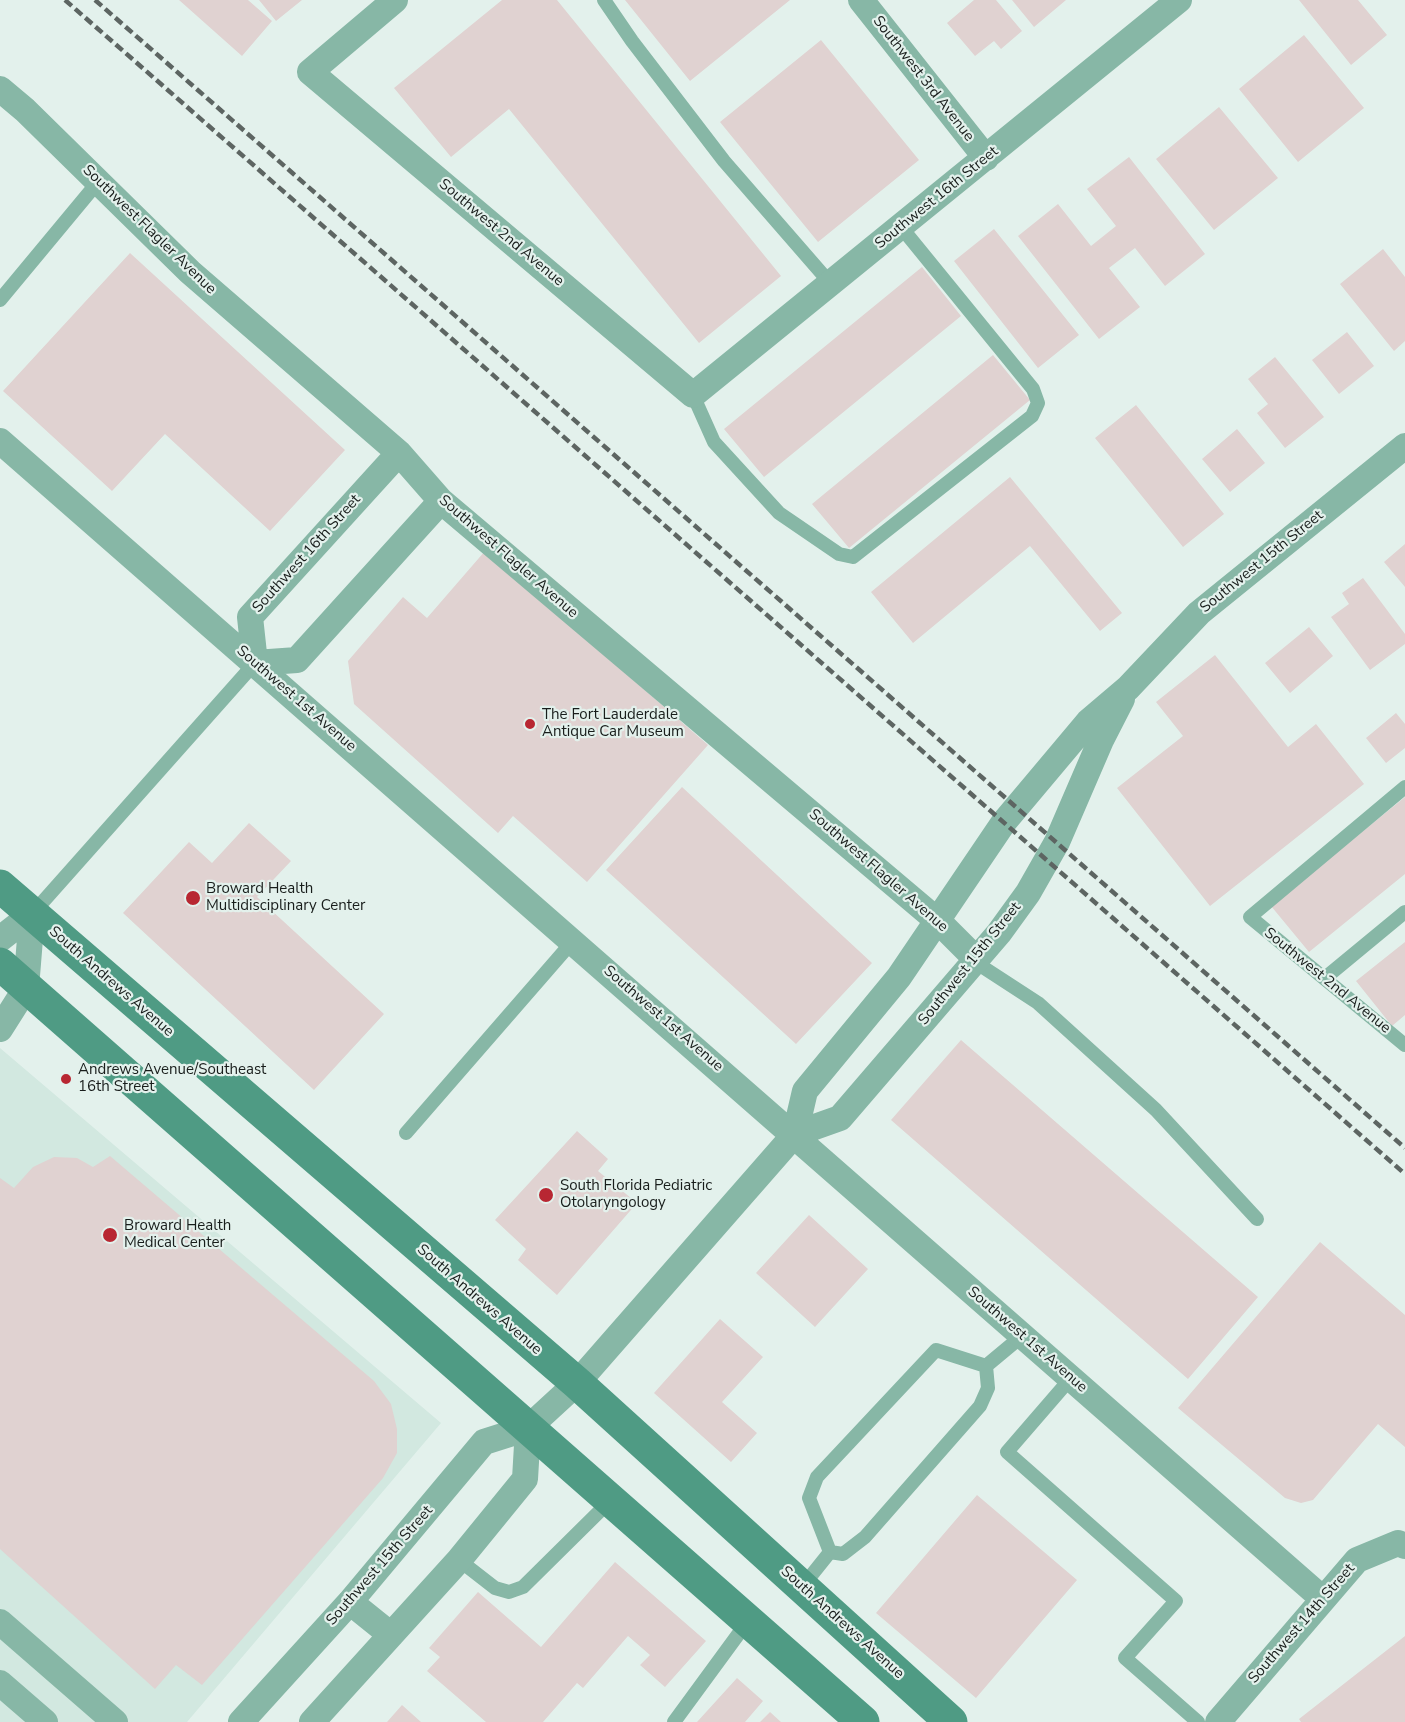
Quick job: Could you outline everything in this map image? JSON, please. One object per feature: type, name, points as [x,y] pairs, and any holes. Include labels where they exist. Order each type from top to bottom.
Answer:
[{"type":"main road","name":"South Andrews Avenue","points":[[0,886],[577,1383],[951,1722]]},
{"type":"main road","points":[[0,964],[863,1722]]},
{"type":"street","name":"Southwest 2nd Avenue","points":[[395,0],[310,72],[693,395]]},
{"type":"street","name":"Southwest 3rd Avenue","points":[[861,0],[986,158]]},
{"type":"street","name":"Southwest 16th Street","points":[[693,395],[1179,0]]},
{"type":"street","name":"Southwest Flagler Avenue","points":[[0,89],[25,110],[190,272],[399,453],[441,501],[939,922],[976,961]]},
{"type":"street","name":"Southwest 1st Avenue","points":[[0,441],[795,1134],[1323,1599]]},
{"type":"street","name":"Southwest 15th Street","points":[[241,1722],[350,1602],[484,1442],[528,1428],[577,1383],[795,1134],[805,1091],[939,922],[1010,815],[1088,722],[1128,688],[1199,613],[1405,446]]},
{"type":"street","name":"Southwest 16th Street","points":[[255,663],[250,617],[399,453]]},
{"type":"street","points":[[255,663],[297,660],[441,501]]},
{"type":"street","name":"Southwest 15th Street","points":[[795,1134],[840,1118],[976,961],[1028,893],[1052,852],[1101,740],[1128,688]]},
{"type":"street","points":[[0,939],[32,914]]},
{"type":"street","points":[[0,1029],[26,988],[32,914]]},
{"type":"street","points":[[312,1722],[459,1560],[525,1479],[528,1428]]},
{"type":"street","name":"Southwest 14th Street","points":[[1230,1718],[1323,1599],[1357,1560],[1401,1545]]},
{"type":"street","points":[[350,1602],[391,1635]]},
{"type":"street","points":[[0,1622],[115,1722]]},
{"type":"street","points":[[0,1683],[45,1722]]},
{"type":"lane","points":[[604,0],[632,41],[724,161],[831,284]]},
{"type":"lane","points":[[0,300],[98,182]]},
{"type":"lane","points":[[693,395],[714,442],[778,513],[839,554],[853,557],[1032,416],[1038,403],[1033,389],[901,227]]},
{"type":"lane","points":[[32,914],[255,663]]},
{"type":"lane","name":"Southwest 2nd Avenue","points":[[1405,787],[1250,917],[1405,1045]]},
{"type":"lane","points":[[1325,978],[1405,912]]},
{"type":"lane","points":[[406,1133],[573,940]]},
{"type":"lane","points":[[976,961],[1038,1003],[1156,1110],[1257,1219]]},
{"type":"lane","points":[[986,1366],[1022,1336]]},
{"type":"lane","points":[[830,1552],[809,1498],[817,1477],[936,1350],[986,1366]]},
{"type":"lane","points":[[830,1552],[843,1554],[865,1538],[980,1406],[988,1388],[986,1366]]},
{"type":"lane","points":[[1071,1378],[1007,1452],[1176,1601],[1125,1658],[1198,1722]]},
{"type":"lane","points":[[459,1560],[495,1588],[509,1592],[523,1587],[610,1500]]},
{"type":"lane","points":[[802,1587],[830,1552]]},
{"type":"lane","points":[[674,1722],[748,1621]]},
{"type":"shaded area","name":"Broward Health Medical Center","points":[[0,1048],[441,1423],[187,1722],[0,1722]]},
{"type":"building","points":[[179,0],[248,0],[272,21],[242,56]]},
{"type":"building","points":[[259,0],[302,0],[276,21]]},
{"type":"building","points":[[502,0],[557,0],[781,276],[699,343],[509,109],[451,157],[394,88]]},
{"type":"building","points":[[625,0],[790,0],[690,81]]},
{"type":"building","points":[[974,0],[996,0],[1022,31],[1001,49],[994,41],[975,56],[947,23]]},
{"type":"building","points":[[1012,0],[1066,0],[1034,27]]},
{"type":"building","points":[[1299,0],[1358,0],[1387,35],[1351,65]]},
{"type":"building","points":[[1304,35],[1364,108],[1298,162],[1239,89]]},
{"type":"building","points":[[821,40],[919,160],[818,242],[720,122]]},
{"type":"building","points":[[1219,107],[1278,178],[1214,230],[1156,159]]},
{"type":"building","points":[[1129,157],[1205,254],[1165,286],[1135,248],[1109,268],[1140,307],[1099,339],[1018,236],[1058,204],[1091,246],[1116,226],[1087,189]]},
{"type":"building","points":[[994,229],[1079,335],[1038,368],[954,261]]},
{"type":"building","points":[[1383,249],[1405,277],[1405,341],[1394,351],[1340,284]]},
{"type":"building","points":[[130,253],[345,450],[270,531],[165,434],[112,491],[3,391]]},
{"type":"building","points":[[922,267],[961,316],[764,477],[724,429]]},
{"type":"building","points":[[1347,332],[1374,366],[1339,394],[1312,360]]},
{"type":"building","points":[[993,355],[1030,400],[849,548],[812,504]]},
{"type":"building","points":[[1275,357],[1324,417],[1285,448],[1257,413],[1268,404],[1248,379]]},
{"type":"building","points":[[1136,405],[1224,514],[1183,547],[1095,438]]},
{"type":"building","points":[[1237,429],[1265,463],[1230,492],[1202,459]]},
{"type":"building","points":[[1010,477],[1122,613],[1100,631],[1030,546],[913,643],[871,592]]},
{"type":"building","points":[[1405,544],[1405,587],[1384,562]]},
{"type":"building","name":"The Fort Lauderdale Antique Car Museum","points":[[485,551],[708,745],[587,882],[513,816],[498,833],[354,704],[348,661],[403,597],[427,618]]},
{"type":"building","points":[[1363,578],[1405,634],[1405,644],[1370,670],[1331,617],[1349,604],[1342,593]]},
{"type":"building","points":[[1309,627],[1333,656],[1290,693],[1265,663]]},
{"type":"building","points":[[1215,655],[1288,747],[1316,724],[1364,784],[1210,906],[1117,788],[1183,736],[1156,702]]},
{"type":"building","points":[[1396,713],[1405,724],[1405,748],[1386,763],[1366,738]]},
{"type":"building","points":[[682,787],[872,963],[796,1044],[606,870]]},
{"type":"building","points":[[1405,797],[1405,874],[1309,952],[1271,906]]},
{"type":"building","points":[[249,823],[291,861],[257,897],[384,1014],[314,1090],[123,913],[189,842],[212,863]]},
{"type":"building","points":[[1405,942],[1405,1015],[1392,1026],[1356,981]]},
{"type":"building","points":[[961,1040],[1258,1297],[1188,1379],[891,1120]]},
{"type":"building","points":[[577,1131],[608,1159],[598,1171],[637,1203],[557,1295],[518,1260],[526,1249],[495,1220]]},
{"type":"building","name":"Broward Health Medical Center","points":[[110,1156],[374,1381],[391,1404],[397,1429],[397,1453],[383,1478],[202,1685],[176,1665],[155,1689],[0,1549],[0,1178],[14,1188],[33,1167],[54,1157],[77,1158],[93,1167]]},
{"type":"building","points":[[809,1215],[868,1269],[815,1327],[756,1273]]},
{"type":"building","points":[[1320,1242],[1405,1315],[1405,1447],[1378,1424],[1313,1500],[1301,1503],[1285,1498],[1178,1408]]},
{"type":"building","points":[[720,1319],[763,1357],[722,1402],[757,1433],[731,1462],[654,1393]]},
{"type":"building","points":[[977,1495],[1077,1580],[976,1698],[876,1613]]},
{"type":"building","points":[[615,1562],[706,1641],[665,1687],[640,1665],[650,1655],[628,1636],[583,1688],[577,1683],[543,1722],[486,1722],[427,1671],[440,1657],[429,1648],[478,1592],[541,1647]]},
{"type":"building","points":[[1405,1636],[1405,1722],[1301,1722],[1299,1719]]},
{"type":"building","points":[[737,1678],[763,1701],[745,1722],[697,1722]]},
{"type":"building","points":[[402,1705],[421,1722],[387,1722]]},
{"type":"building","points":[[770,1712],[781,1722],[760,1722]]},
{"type":"railway","points":[[65,0],[1405,1174]]},
{"type":"railway","points":[[95,0],[1405,1148]]},
{"type":"place","name":"The Fort Lauderdale Antique Car Museum","points":[[530,724]]},
{"type":"place","name":"Broward Health Multidisciplinary Center","points":[[193,898]]},
{"type":"place","name":"Andrews Avenue/Southeast 16th Street","points":[[66,1079]]},
{"type":"place","name":"South Florida Pediatric Otolaryngology","points":[[546,1195]]},
{"type":"place","name":"Broward Health Medical Center","points":[[110,1235]]}]
